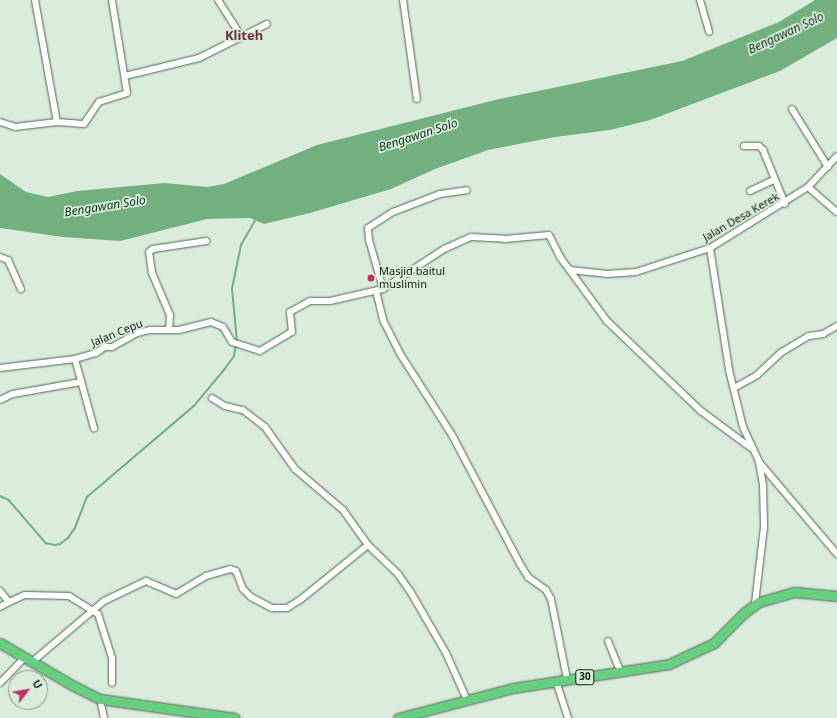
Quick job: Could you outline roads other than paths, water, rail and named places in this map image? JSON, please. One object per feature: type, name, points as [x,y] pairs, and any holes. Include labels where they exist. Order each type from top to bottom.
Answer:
[{"type":"highway","name":"30","points":[[403,717],[467,700],[556,681],[620,670],[669,664],[700,652],[714,643],[755,604],[795,592],[837,596]]},
{"type":"highway","points":[[0,643],[100,699],[235,718]]},
{"type":"street","points":[[35,0],[57,122]]},
{"type":"street","points":[[0,122],[15,127],[57,122],[72,125],[86,123],[99,102],[127,93],[112,0]]},
{"type":"street","points":[[218,0],[241,36]]},
{"type":"street","points":[[403,0],[417,99]]},
{"type":"street","points":[[700,0],[709,32]]},
{"type":"street","points":[[125,76],[199,58],[267,24]]},
{"type":"street","points":[[792,109],[828,167]]},
{"type":"street","points":[[744,146],[759,146],[763,150],[785,204]]},
{"type":"street","name":"Jalan Desa Kerek","points":[[570,270],[607,274],[636,272],[710,248],[785,204],[808,187],[837,156]]},
{"type":"street","points":[[750,191],[774,180]]},
{"type":"street","points":[[808,187],[837,212]]},
{"type":"street","points":[[383,289],[368,228],[392,212],[440,194],[467,190]]},
{"type":"street","points":[[567,679],[551,599],[546,590],[528,577],[520,564],[452,435],[399,352],[384,322],[376,291],[383,289],[444,249],[474,237],[505,239],[549,235],[570,270],[607,321],[650,364],[701,411],[751,448]]},
{"type":"street","points":[[169,330],[170,315],[152,272],[149,252],[153,249],[206,240]]},
{"type":"street","points":[[710,248],[734,388],[743,427],[751,448],[759,462],[837,554]]},
{"type":"street","points":[[0,257],[7,258],[21,289]]},
{"type":"street","name":"Jalan Cepu","points":[[0,368],[75,359],[96,353],[105,347],[112,347],[137,333],[179,330],[214,322],[223,327],[232,342],[260,351],[290,334],[290,312],[310,301],[330,301],[376,291]]},
{"type":"street","points":[[734,388],[757,374],[782,352],[809,336],[823,334],[837,326]]},
{"type":"street","points":[[75,359],[94,428]]},
{"type":"street","points":[[0,400],[13,394],[81,382]]},
{"type":"street","points":[[212,398],[225,406],[243,410],[264,427],[290,464],[343,510],[368,545],[398,574],[410,591],[449,660],[467,700]]},
{"type":"street","points":[[755,604],[765,511],[759,462]]},
{"type":"street","points":[[0,683],[29,659],[113,596],[146,581],[176,594],[206,576],[230,569],[236,571],[243,589],[251,597],[272,608],[286,608],[300,600],[368,545]]},
{"type":"street","points":[[0,591],[8,602]]},
{"type":"street","points":[[0,607],[25,595],[61,594],[76,599],[100,618],[112,658],[112,683]]},
{"type":"street","points":[[608,641],[620,670]]},
{"type":"street","points":[[556,681],[568,718]]},
{"type":"street","points":[[100,699],[104,718]]},
{"type":"water","name":"Bengawan Solo","points":[[815,0],[837,0],[837,38],[780,71],[650,120],[610,130],[555,137],[488,150],[435,169],[391,189],[310,213],[264,224],[250,218],[207,219],[120,241],[63,237],[0,228],[0,174],[26,192],[48,197],[77,191],[165,183],[207,187],[224,184],[317,145],[499,99],[682,61],[779,22]]},
{"type":"waterway","points":[[237,342],[232,289],[241,245],[256,219]]},
{"type":"waterway","points":[[0,496],[9,500],[46,543],[55,545],[60,544],[68,538],[75,528],[87,497],[194,406],[234,356],[236,345]]},
{"type":"place","name":"Masjid baitul muslimin","points":[[371,278]]},
{"type":"district","name":"Kliteh","points":[[244,35]]}]
